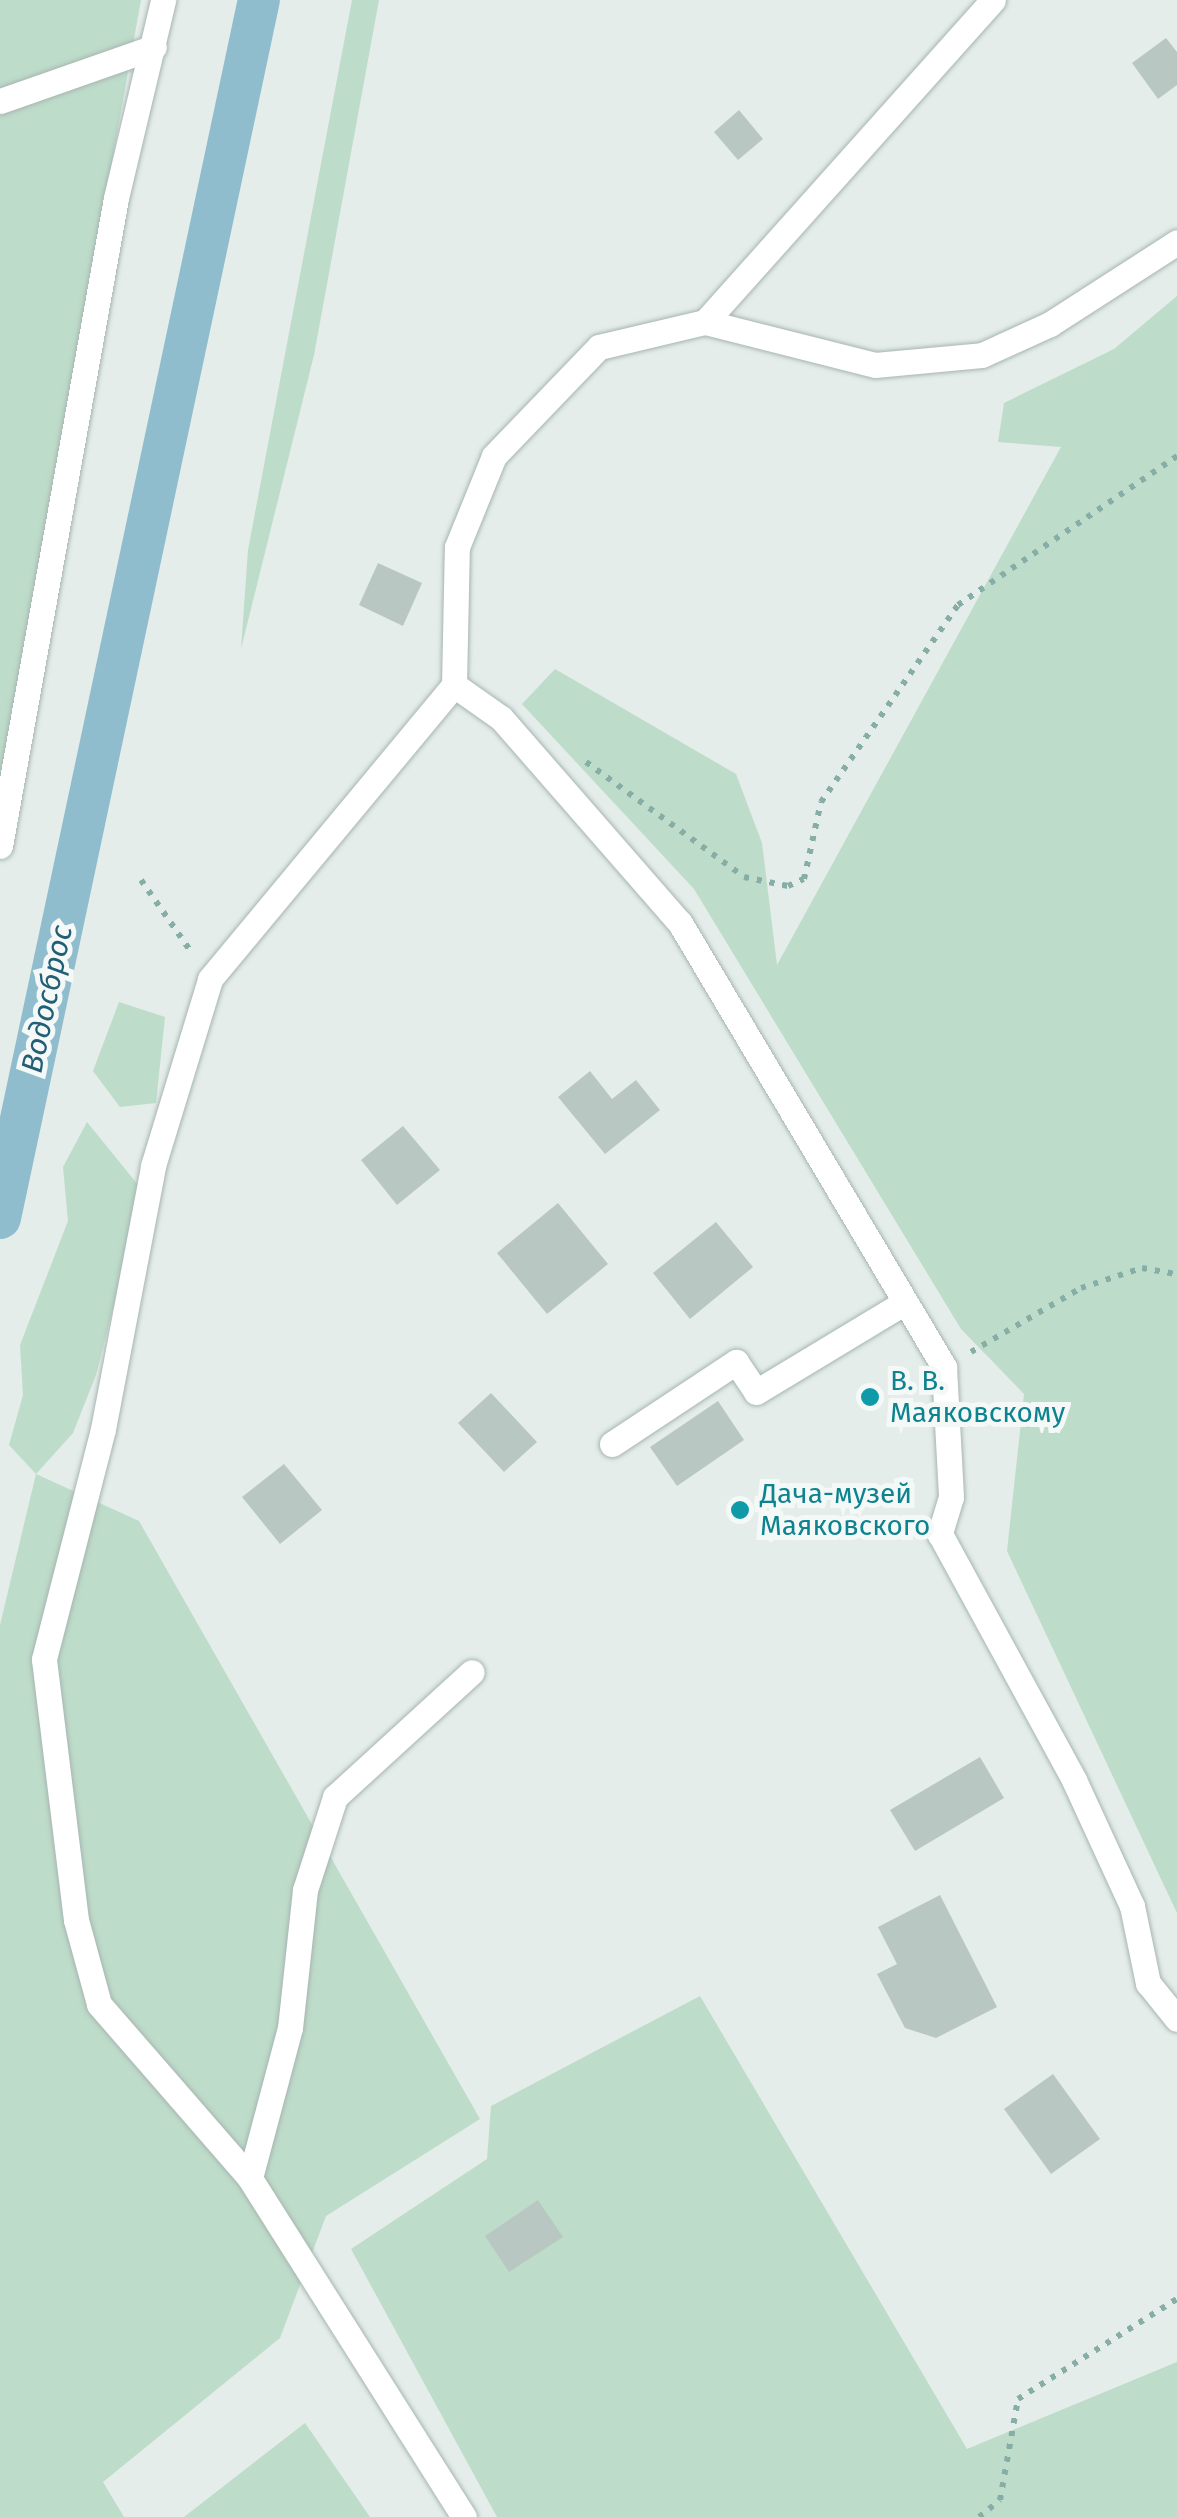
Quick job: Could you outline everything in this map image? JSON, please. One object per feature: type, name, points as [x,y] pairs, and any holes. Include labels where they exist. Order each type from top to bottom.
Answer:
[{"type":"lane","points":[[0,846],[116,198],[163,0]]},
{"type":"lane","points":[[705,322],[993,0]]},
{"type":"lane","points":[[0,101],[154,47]]},
{"type":"lane","points":[[464,2517],[250,2178],[98,2004],[76,1920],[44,1659],[104,1429],[153,1166],[210,979],[454,685],[457,548],[494,456],[598,346],[705,322],[875,366],[982,355],[1050,324],[1177,242]]},
{"type":"lane","points":[[454,685],[501,718],[680,923],[944,1367],[951,1496],[940,1534],[1074,1780],[1132,1906],[1148,1982],[1177,2019]]},
{"type":"lane","points":[[612,1444],[736,1362],[756,1392],[905,1302]]},
{"type":"lane","points":[[250,2178],[290,2028],[306,1890],[335,1797],[472,1672]]},
{"type":"path","points":[[574,754],[744,877],[788,886],[804,879],[820,802],[958,605],[1177,456]]},
{"type":"path","points":[[141,880],[210,979]]},
{"type":"path","points":[[944,1367],[1082,1288],[1142,1268],[1177,1274]]},
{"type":"path","points":[[978,2517],[1000,2500],[1018,2399],[1177,2298]]},
{"type":"green space","points":[[0,0],[141,0],[0,784]]},
{"type":"green space","points":[[352,0],[379,0],[314,355],[241,649],[248,550]]},
{"type":"green space","points":[[1177,296],[1177,1913],[1007,1551],[1024,1394],[961,1329],[694,889],[522,704],[555,669],[736,774],[762,843],[777,965],[1061,447],[998,442],[1004,403],[1114,349]]},
{"type":"green space","points":[[119,1002],[165,1017],[156,1103],[120,1107],[93,1071]]},
{"type":"green space","points":[[87,1122],[143,1191],[96,1375],[73,1433],[36,1474],[9,1445],[23,1395],[20,1345],[68,1221],[63,1167]]},
{"type":"green space","points":[[36,1474],[139,1521],[480,2119],[326,2216],[280,2338],[103,2482],[124,2517],[0,2517],[0,1625]]},
{"type":"green space","points":[[700,1996],[967,2449],[1177,2362],[1177,2517],[497,2517],[351,2249],[487,2159],[491,2106]]},
{"type":"green space","points":[[305,2423],[370,2517],[184,2517]]},
{"type":"building","points":[[1166,38],[1177,52],[1177,85],[1158,99],[1132,63]]},
{"type":"building","points":[[739,110],[763,139],[738,160],[714,132]]},
{"type":"building","points":[[378,563],[422,583],[403,626],[359,605]]},
{"type":"building","points":[[590,1071],[612,1099],[636,1080],[660,1110],[605,1154],[558,1097]]},
{"type":"building","points":[[403,1126],[440,1170],[397,1205],[361,1160]]},
{"type":"building","points":[[558,1203],[608,1264],[547,1314],[497,1253]]},
{"type":"building","points":[[716,1222],[753,1267],[690,1319],[653,1273]]},
{"type":"building","points":[[491,1393],[537,1442],[504,1472],[458,1423]]},
{"type":"building","points":[[718,1401],[744,1440],[677,1486],[650,1447]]},
{"type":"building","points":[[284,1464],[322,1510],[280,1544],[242,1497]]},
{"type":"building","points":[[980,1757],[1004,1798],[915,1851],[890,1810]]},
{"type":"building","points":[[940,1895],[997,2007],[936,2038],[905,2028],[877,1974],[897,1964],[878,1927]]},
{"type":"building","points":[[1053,2074],[1100,2139],[1051,2174],[1004,2109]]},
{"type":"building","points":[[538,2200],[563,2237],[509,2272],[485,2236]]},
{"type":"waterway","name":"Водосброс","points":[[0,1218],[259,0]]},
{"type":"place","name":"В. В. Маяковскому","points":[[870,1397]]},
{"type":"place","name":"Дача-музей Маяковского","points":[[740,1510]]}]
